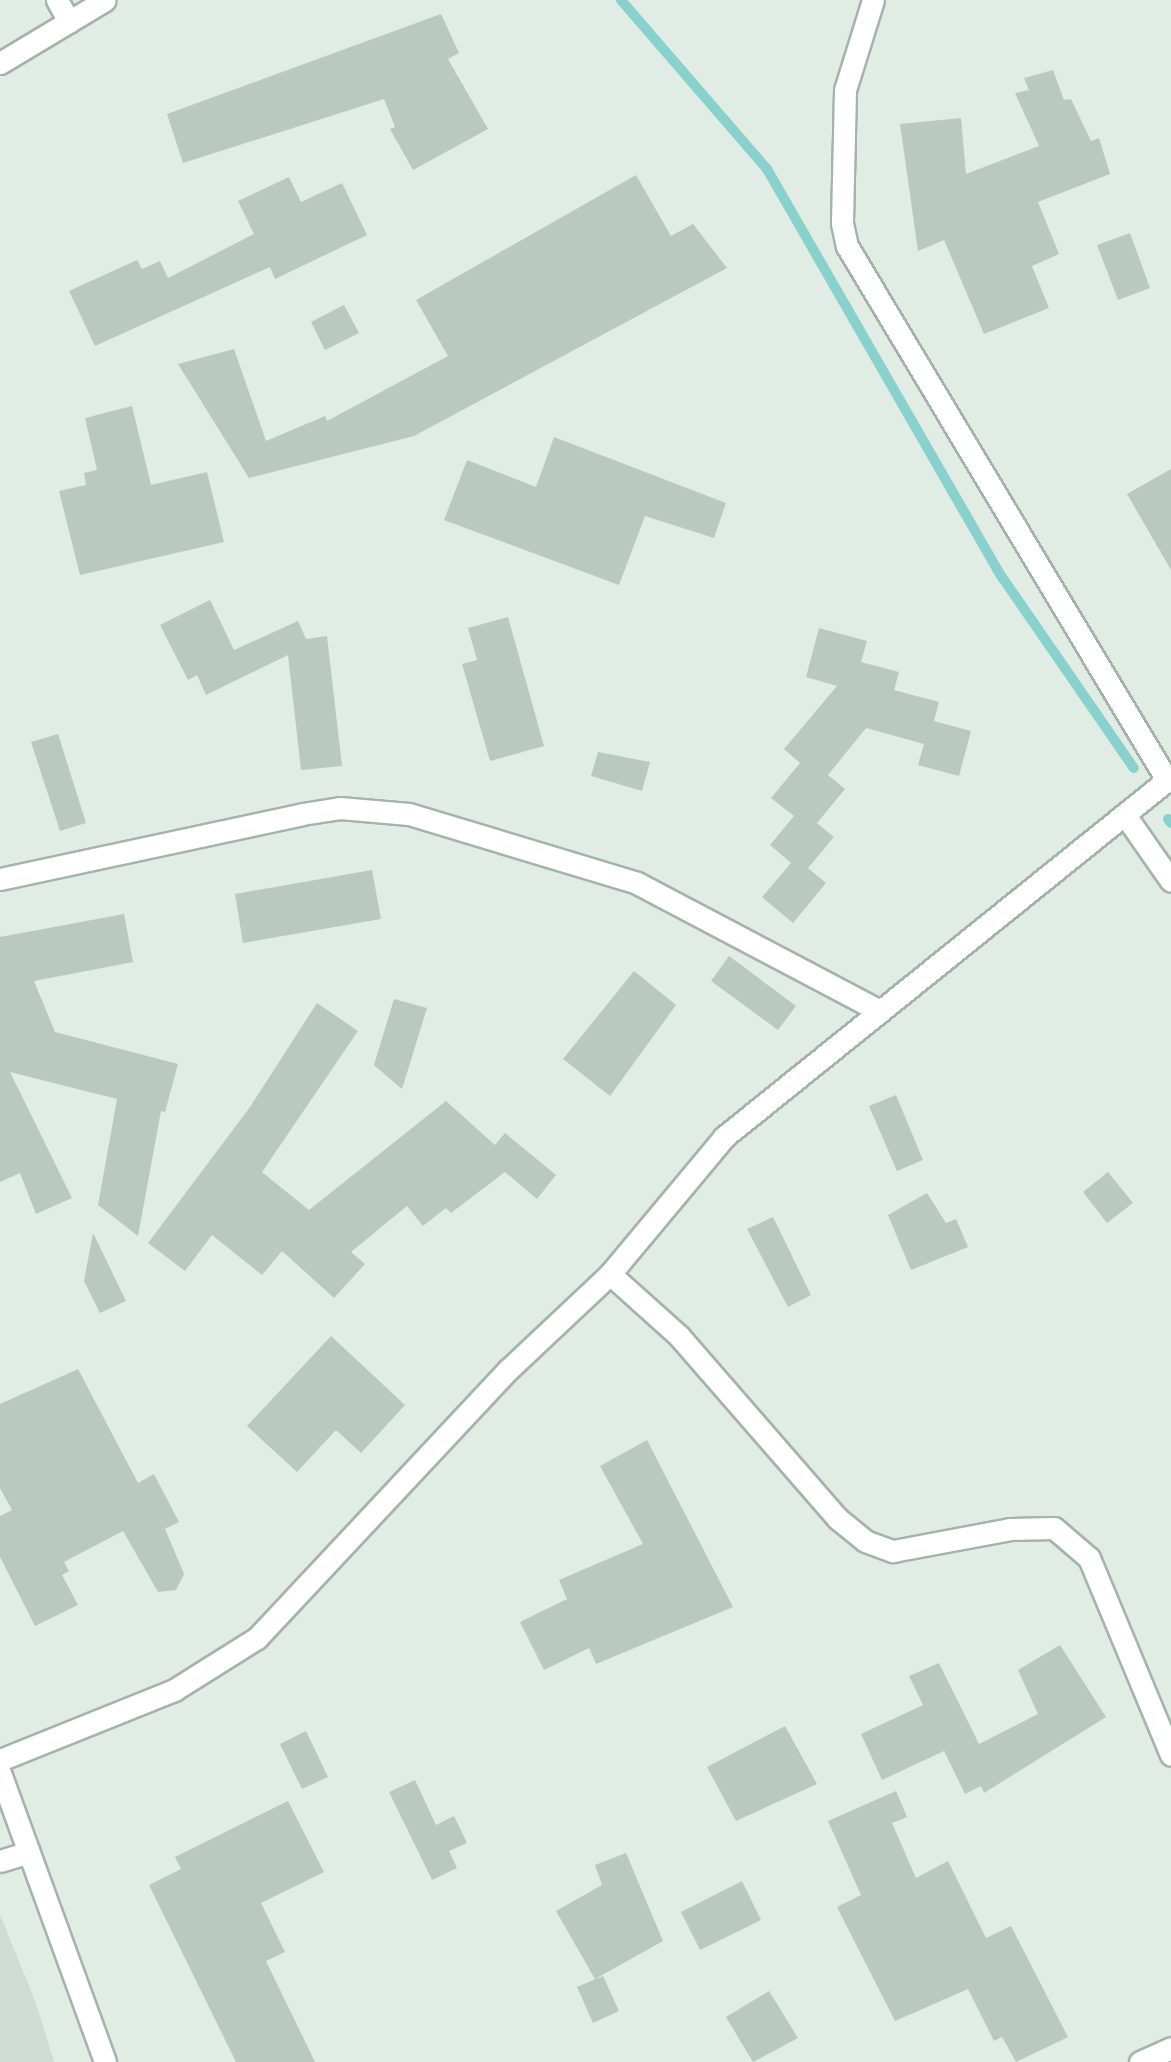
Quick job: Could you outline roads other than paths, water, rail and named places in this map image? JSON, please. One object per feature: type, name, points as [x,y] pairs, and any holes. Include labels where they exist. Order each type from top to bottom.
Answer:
[{"type":"street","points":[[57,0],[69,22]]},
{"type":"street","points":[[0,63],[105,0]]},
{"type":"street","points":[[0,1760],[174,1690],[257,1638],[508,1370],[610,1274],[724,1137],[1169,778],[846,246],[842,223],[845,90],[873,0]]},
{"type":"street","points":[[0,879],[302,814],[340,808],[397,812],[637,883],[880,1011]]},
{"type":"street","points":[[1125,815],[1171,881]]},
{"type":"street","points":[[610,1274],[679,1336],[837,1518],[865,1541],[893,1551],[1010,1529],[1054,1528],[1089,1558],[1171,1755]]},
{"type":"street","points":[[0,1773],[105,2062]]},
{"type":"street","points":[[0,1861],[29,1852]]},
{"type":"street","points":[[1140,2062],[1171,2048]]},
{"type":"waterway","points":[[621,0],[767,169],[1002,577],[1134,768]]},
{"type":"waterway","points":[[1168,819],[1171,823]]}]
